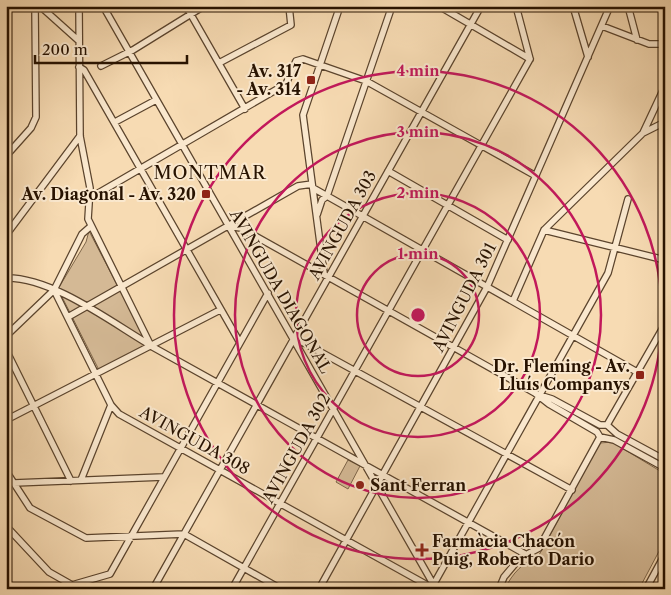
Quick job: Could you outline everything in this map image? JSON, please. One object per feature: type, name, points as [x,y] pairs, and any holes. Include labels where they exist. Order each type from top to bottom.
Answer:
[{"type":"street","points":[[6,156],[32,128],[36,116],[35,6]]},
{"type":"street","points":[[40,6],[79,41]]},
{"type":"street","points":[[79,6],[80,136],[90,198],[87,211],[90,227],[152,346]]},
{"type":"street","points":[[186,6],[245,108]]},
{"type":"street","points":[[101,66],[204,6]]},
{"type":"street","points":[[219,63],[291,25],[289,6]]},
{"type":"street","points":[[326,275],[316,216],[303,114],[340,6]]},
{"type":"street","points":[[316,216],[322,200],[326,196],[392,6]]},
{"type":"street","points":[[439,6],[530,59]]},
{"type":"street","name":"AVINGUDA 303","points":[[153,589],[295,338],[326,275],[422,113],[480,6]]},
{"type":"street","points":[[516,6],[530,59]]},
{"type":"street","points":[[573,6],[588,57]]},
{"type":"street","name":"AVINGUDA 301","points":[[319,589],[487,287],[610,6]]},
{"type":"street","points":[[628,6],[637,40]]},
{"type":"street","name":"AVINGUDA DIAGONAL","points":[[104,7],[227,226],[295,338],[434,587]]},
{"type":"street","points":[[602,26],[649,44],[665,44]]},
{"type":"street","points":[[90,198],[286,84],[296,61],[303,59],[366,81],[480,147],[536,176]]},
{"type":"street","name":"AVINGUDA 302","points":[[232,589],[530,59]]},
{"type":"street","points":[[79,67],[84,70],[115,122],[186,251],[240,341]]},
{"type":"street","points":[[513,301],[544,230],[643,132],[665,86]]},
{"type":"street","points":[[115,122],[156,100]]},
{"type":"street","points":[[643,132],[665,122]]},
{"type":"street","points":[[6,235],[80,136]]},
{"type":"street","points":[[388,171],[508,240]]},
{"type":"street","points":[[68,318],[303,184],[312,186],[422,251],[637,372]]},
{"type":"street","points":[[434,587],[539,395],[608,274],[628,199]]},
{"type":"street","points":[[227,226],[241,228],[454,346],[539,395],[549,404],[601,435],[614,440],[665,468]]},
{"type":"street","points":[[6,336],[54,290],[82,234],[90,227]]},
{"type":"street","points":[[544,230],[665,260]]},
{"type":"street","points":[[6,278],[29,281],[54,290],[525,554]]},
{"type":"street","name":"AVINGUDA 308","points":[[54,290],[111,405],[119,414],[346,541],[434,587]]},
{"type":"street","points":[[71,587],[110,574],[268,293]]},
{"type":"street","points":[[6,420],[220,310]]},
{"type":"street","points":[[601,435],[610,434],[609,426],[665,324]]},
{"type":"street","points":[[295,338],[572,490]]},
{"type":"street","points":[[6,350],[35,405],[71,481]]},
{"type":"street","points":[[539,395],[552,399],[600,425],[609,426],[665,460]]},
{"type":"street","points":[[81,480],[111,405]]},
{"type":"street","points":[[499,589],[504,577],[520,558],[540,548],[601,435],[600,425]]},
{"type":"street","points":[[6,472],[30,508],[86,538],[184,534],[281,589]]},
{"type":"street","points":[[14,483],[164,477]]},
{"type":"street","points":[[6,526],[49,572],[71,587],[79,589]]},
{"type":"street","points":[[646,589],[665,554]]},
{"type":"shaded area","points":[[89,231],[148,344],[99,370],[58,289],[86,242]]},
{"type":"shaded area","points":[[612,442],[665,474],[665,540],[639,589],[505,589],[519,569],[539,555],[600,443]]},
{"type":"shaded area","points":[[348,460],[360,466],[348,489],[336,482]]},
{"type":"place","name":"Av. 317 - Av. 314","points":[[311,80]]},
{"type":"place","name":"Av. Diagonal - Av. 320","points":[[206,194]]},
{"type":"place","name":"Dr. Fleming - Av. Lluís Companys","points":[[640,375]]},
{"type":"place","name":"Sant Ferran","points":[[360,485]]},
{"type":"place","name":"Farmàcia Chacón Puig, Roberto Dario","points":[[422,550]]},
{"type":"district","name":"MONTMAR","points":[[210,173]]}]
